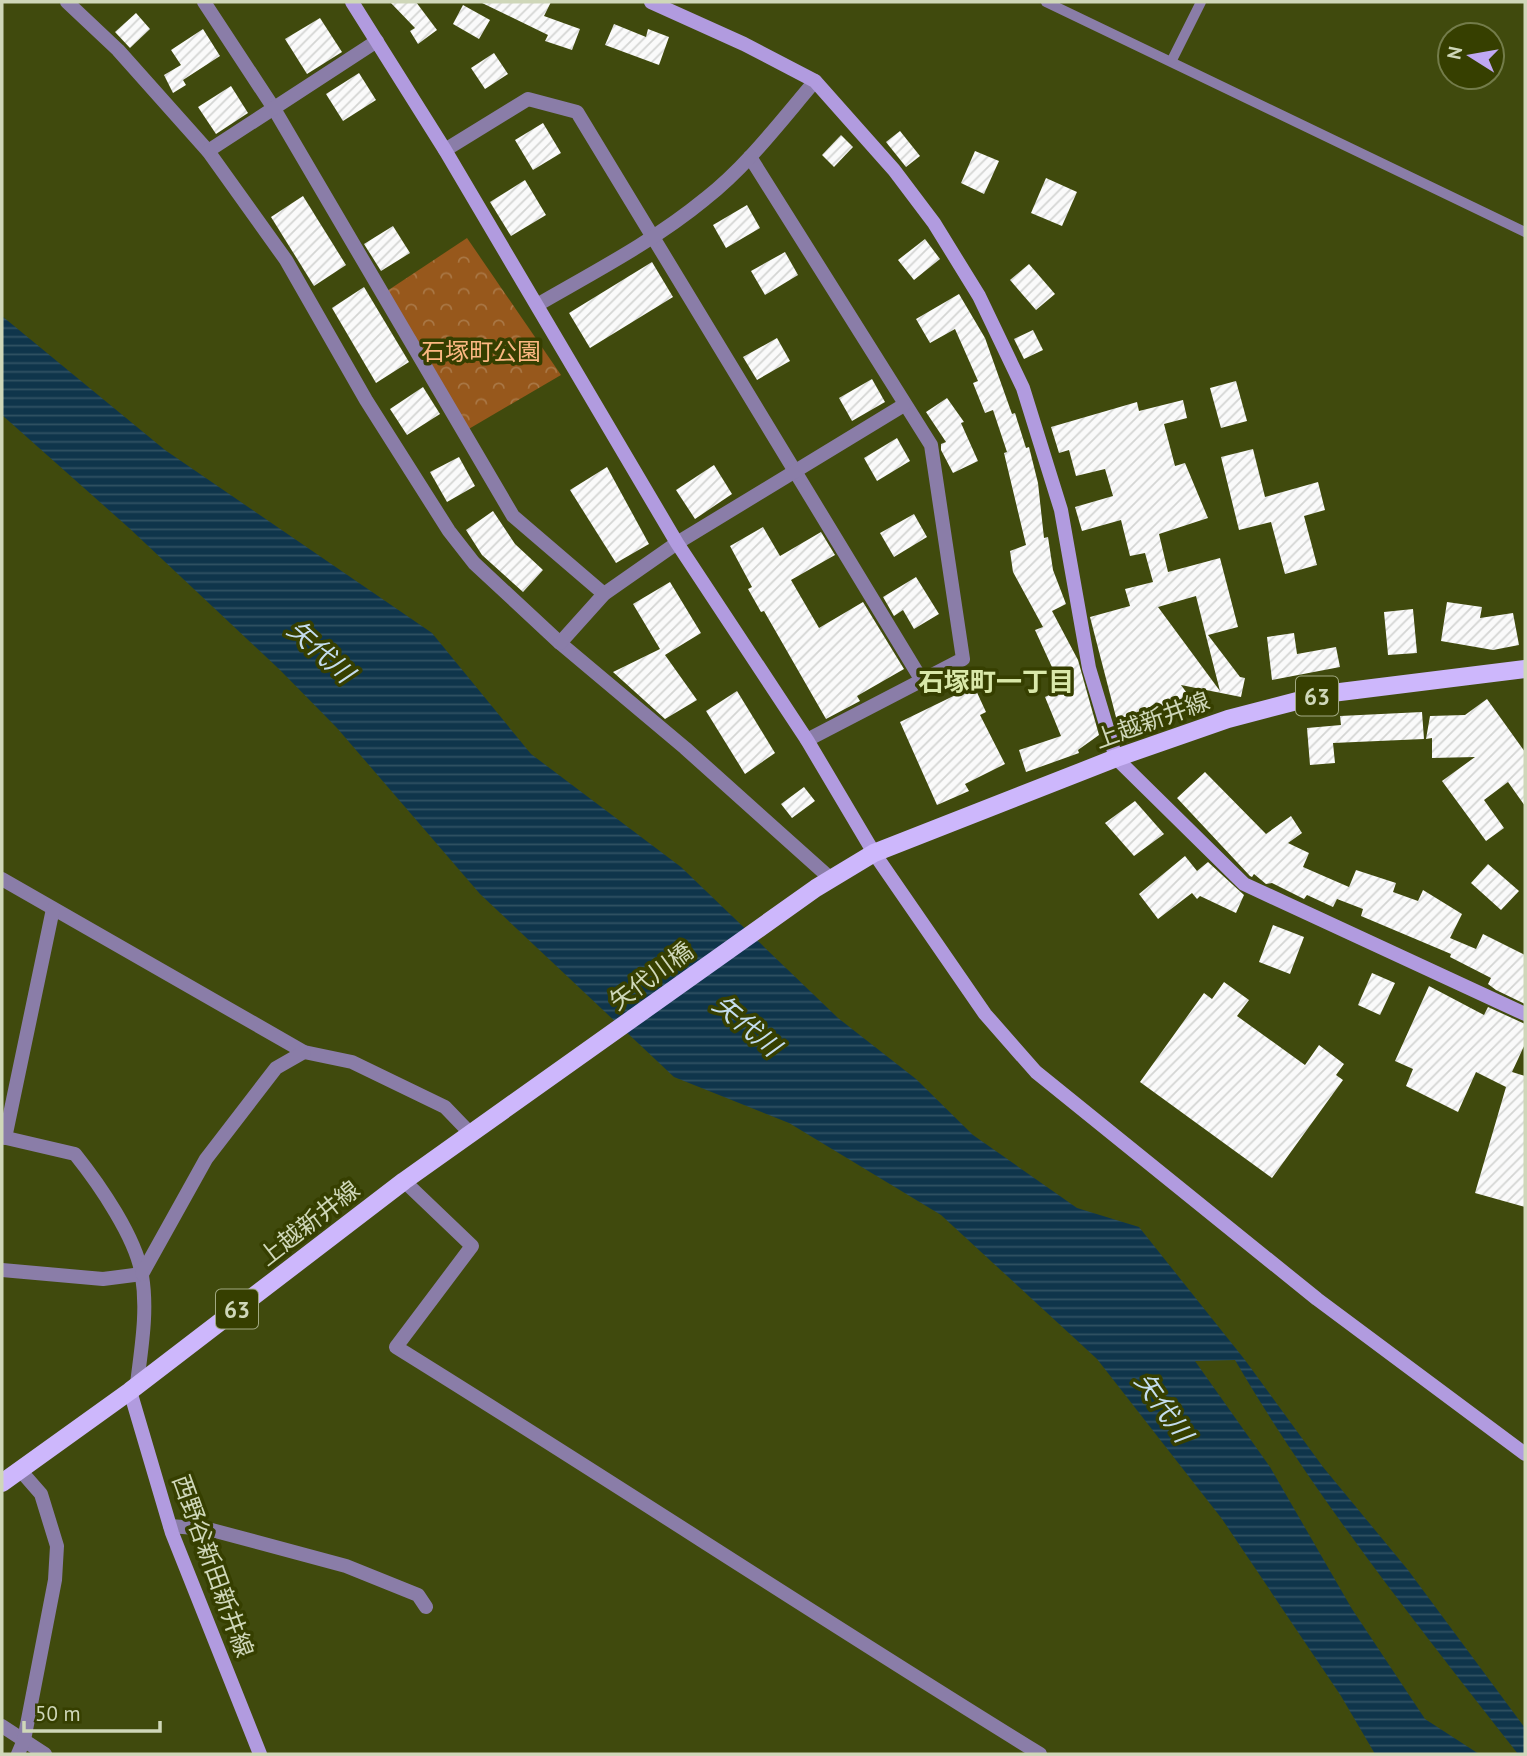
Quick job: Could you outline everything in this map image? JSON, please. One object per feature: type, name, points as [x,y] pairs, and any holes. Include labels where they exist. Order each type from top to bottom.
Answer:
[{"type":"main road","name":"上越新井線","points":[[823,883],[874,853],[1116,758],[1228,719],[1324,694],[1525,669]]},
{"type":"main road","name":"矢代川橋","points":[[514,1103],[823,883]]},
{"type":"main road","name":"上越新井線","points":[[2,1483],[134,1387],[404,1181],[514,1103]]},
{"type":"street","points":[[67,2],[118,50],[208,151],[286,260],[366,400],[449,531],[474,563],[560,643],[685,748],[823,883]]},
{"type":"street","points":[[204,2],[274,107],[426,373],[513,516],[604,594]]},
{"type":"street","points":[[352,2],[445,150],[677,543],[807,740],[874,853],[985,1014],[1036,1072],[1317,1299],[1525,1454]]},
{"type":"street","points":[[651,2],[744,44],[815,81],[894,170],[934,223],[979,296],[1023,388],[1061,510],[1089,668],[1116,758],[1244,884],[1525,1014]]},
{"type":"street","points":[[208,151],[377,41]]},
{"type":"street","points":[[537,305],[653,237],[706,199],[750,157],[815,81]]},
{"type":"street","points":[[445,150],[528,99],[577,112],[921,679]]},
{"type":"street","points":[[750,157],[931,445],[963,659],[807,740]]},
{"type":"street","points":[[560,643],[604,594],[677,543],[904,405]]},
{"type":"street","points":[[2,879],[303,1052],[352,1062],[445,1107],[470,1133]]},
{"type":"street","points":[[53,909],[3,1137],[75,1154],[107,1201],[142,1274],[144,1315],[134,1387]]},
{"type":"street","points":[[142,1274],[206,1159],[276,1068],[303,1052]]},
{"type":"street","points":[[404,1181],[472,1246],[396,1347],[619,1485],[832,1626],[1040,1754]]},
{"type":"street","points":[[2,1270],[103,1279],[142,1274]]},
{"type":"street","name":"西野谷新田新井線","points":[[134,1387],[170,1526],[260,1754]]},
{"type":"street","points":[[18,1754],[24,1740],[55,1580],[57,1546],[41,1494],[20,1471]]},
{"type":"street","points":[[170,1526],[208,1529],[346,1566],[418,1595],[426,1607]]},
{"type":"street","points":[[2,1726],[46,1754]]},
{"type":"lane","points":[[1046,2],[1172,60],[1525,232]]},
{"type":"lane","points":[[1172,60],[1200,2]]},
{"type":"green space","name":"石塚町公園","points":[[467,238],[561,375],[467,430],[384,293]]},
{"type":"water","name":"矢代川","points":[[2,316],[165,450],[432,633],[531,754],[681,867],[838,1018],[916,1079],[973,1135],[1077,1208],[1139,1227],[1245,1360],[1323,1467],[1408,1570],[1525,1728],[1525,1754],[1518,1754],[1370,1562],[1299,1462],[1235,1360],[1195,1361],[1270,1467],[1352,1609],[1425,1719],[1479,1754],[1375,1754],[1341,1696],[1222,1519],[1097,1359],[941,1215],[789,1123],[674,1077],[480,894],[337,728],[280,670],[129,528],[2,415]]},
{"type":"building","points":[[390,2],[416,2],[437,30],[418,44],[410,31],[415,28]]},
{"type":"building","points":[[480,2],[551,2],[544,16],[580,29],[572,50],[545,41],[548,35]]},
{"type":"building","points":[[463,5],[490,20],[479,39],[453,24]]},
{"type":"building","points":[[136,13],[150,29],[130,48],[115,32]]},
{"type":"building","points":[[320,18],[342,52],[307,74],[285,39]]},
{"type":"building","points":[[614,24],[646,37],[648,29],[669,37],[659,65],[605,45]]},
{"type":"building","points":[[203,29],[220,56],[183,80],[186,85],[173,93],[164,75],[181,65],[171,50]]},
{"type":"building","points":[[494,53],[508,74],[485,89],[471,68]]},
{"type":"building","points":[[359,73],[376,100],[343,121],[326,94]]},
{"type":"building","points":[[231,86],[248,113],[216,134],[198,107]]},
{"type":"building","points":[[543,123],[561,153],[533,170],[515,140]]},
{"type":"building","points":[[900,131],[920,156],[906,167],[886,142]]},
{"type":"building","points":[[841,135],[853,147],[834,167],[822,155]]},
{"type":"building","points":[[975,151],[999,161],[984,194],[961,183]]},
{"type":"building","points":[[1046,178],[1077,192],[1062,226],[1031,213]]},
{"type":"building","points":[[525,180],[546,215],[511,236],[490,202]]},
{"type":"building","points":[[303,196],[346,265],[314,286],[271,217]]},
{"type":"building","points":[[747,205],[760,228],[726,248],[713,225]]},
{"type":"building","points":[[393,226],[410,253],[381,271],[364,244]]},
{"type":"building","points":[[925,239],[940,259],[914,280],[898,260]]},
{"type":"building","points":[[785,252],[798,275],[765,295],[751,271]]},
{"type":"building","points":[[652,262],[673,297],[590,348],[569,313]]},
{"type":"building","points":[[1029,264],[1055,294],[1036,310],[1010,280]]},
{"type":"building","points":[[364,287],[409,362],[376,383],[332,308]]},
{"type":"building","points":[[959,294],[985,338],[1012,414],[1015,413],[1026,448],[1029,447],[1038,483],[1044,538],[1048,537],[1053,570],[1066,604],[1052,611],[1078,660],[1099,735],[1078,750],[1079,753],[1026,772],[1019,750],[1061,736],[1045,697],[1062,689],[1035,630],[1043,627],[1013,572],[1010,551],[1026,545],[1004,453],[1007,452],[993,410],[985,413],[973,383],[978,381],[955,329],[930,343],[916,319]]},
{"type":"building","points":[[1033,330],[1043,350],[1024,359],[1014,339]]},
{"type":"building","points":[[777,338],[790,361],[757,380],[743,357]]},
{"type":"building","points":[[872,379],[885,402],[852,421],[839,398]]},
{"type":"building","points":[[1236,381],[1247,421],[1221,428],[1210,388]]},
{"type":"building","points":[[423,387],[440,414],[407,435],[390,409]]},
{"type":"building","points":[[947,398],[964,422],[961,423],[978,461],[953,473],[941,450],[941,444],[946,442],[926,412]]},
{"type":"building","points":[[1183,400],[1187,418],[1164,424],[1175,466],[1185,463],[1208,518],[1159,534],[1168,572],[1220,558],[1238,627],[1208,635],[1240,677],[1245,678],[1241,697],[1181,685],[1195,704],[1178,716],[1169,704],[1132,731],[1122,717],[1117,721],[1090,617],[1130,606],[1125,589],[1153,582],[1145,553],[1130,556],[1121,520],[1082,531],[1075,507],[1113,496],[1105,469],[1076,476],[1069,450],[1059,453],[1051,427],[1137,402],[1139,411]],"holes":[[[1196,596],[1220,691],[1158,607]]]},
{"type":"building","points":[[897,438],[910,461],[877,481],[864,458]]},
{"type":"building","points":[[1253,449],[1265,497],[1318,482],[1325,510],[1304,516],[1317,565],[1285,574],[1271,522],[1239,530],[1221,457]]},
{"type":"building","points":[[459,457],[475,486],[447,502],[430,472]]},
{"type":"building","points":[[714,465],[732,494],[695,519],[676,490]]},
{"type":"building","points":[[607,467],[649,544],[616,563],[570,490]]},
{"type":"building","points":[[493,511],[515,544],[543,570],[523,592],[482,555],[466,530]]},
{"type":"building","points":[[914,514],[927,537],[894,557],[880,533]]},
{"type":"building","points":[[763,527],[780,556],[821,532],[835,555],[791,580],[819,628],[863,602],[904,669],[857,696],[860,701],[826,719],[764,611],[761,612],[748,589],[752,587],[730,546]]},
{"type":"building","points":[[916,577],[939,614],[914,629],[903,610],[894,616],[883,597]]},
{"type":"building","points":[[670,582],[701,633],[665,655],[697,700],[665,719],[613,672],[660,649],[633,604]]},
{"type":"building","points":[[1447,602],[1482,607],[1480,618],[1513,613],[1519,645],[1493,650],[1441,641]]},
{"type":"building","points":[[1413,609],[1417,653],[1388,655],[1384,612]]},
{"type":"building","points":[[1294,633],[1297,654],[1336,647],[1340,667],[1272,680],[1267,637]]},
{"type":"building","points":[[974,686],[986,712],[980,715],[1005,764],[965,784],[969,791],[937,805],[900,722]]},
{"type":"building","points":[[737,691],[775,753],[745,774],[706,711]]},
{"type":"building","points":[[1487,699],[1525,752],[1525,806],[1508,782],[1484,800],[1504,828],[1486,841],[1442,781],[1475,757],[1432,758],[1432,738],[1426,739],[1430,716],[1465,715]]},
{"type":"building","points":[[1422,712],[1424,739],[1333,743],[1335,763],[1310,765],[1307,728],[1341,725],[1340,716]]},
{"type":"building","points":[[1205,772],[1266,834],[1291,816],[1302,833],[1288,843],[1309,853],[1303,867],[1349,887],[1356,870],[1396,883],[1393,892],[1418,901],[1423,890],[1462,914],[1450,938],[1476,949],[1483,934],[1525,955],[1525,1004],[1496,990],[1488,984],[1491,978],[1450,957],[1451,954],[1361,916],[1363,909],[1337,899],[1333,907],[1307,895],[1304,899],[1272,883],[1266,884],[1254,874],[1250,876],[1177,798]]},
{"type":"building","points":[[804,787],[815,801],[792,818],[781,804]]},
{"type":"building","points":[[1135,801],[1164,834],[1134,856],[1105,823]]},
{"type":"building","points":[[1185,856],[1197,871],[1208,862],[1244,895],[1236,913],[1200,896],[1197,899],[1192,893],[1158,919],[1139,894]]},
{"type":"building","points":[[1488,864],[1519,891],[1501,910],[1471,883]]},
{"type":"building","points":[[1273,925],[1304,937],[1290,974],[1259,962]]},
{"type":"building","points":[[1372,973],[1395,983],[1380,1015],[1358,1005]]},
{"type":"building","points":[[1224,982],[1249,1000],[1237,1016],[1305,1065],[1319,1045],[1344,1064],[1336,1075],[1343,1080],[1272,1178],[1140,1082],[1204,993],[1212,999]]},
{"type":"building","points":[[1429,986],[1484,1015],[1488,1007],[1525,1024],[1525,1044],[1512,1072],[1525,1076],[1525,1207],[1475,1193],[1506,1087],[1476,1072],[1458,1112],[1406,1086],[1413,1069],[1395,1061]]},
{"type":"district","name":"石塚町一丁目","points":[[996,681]]}]
